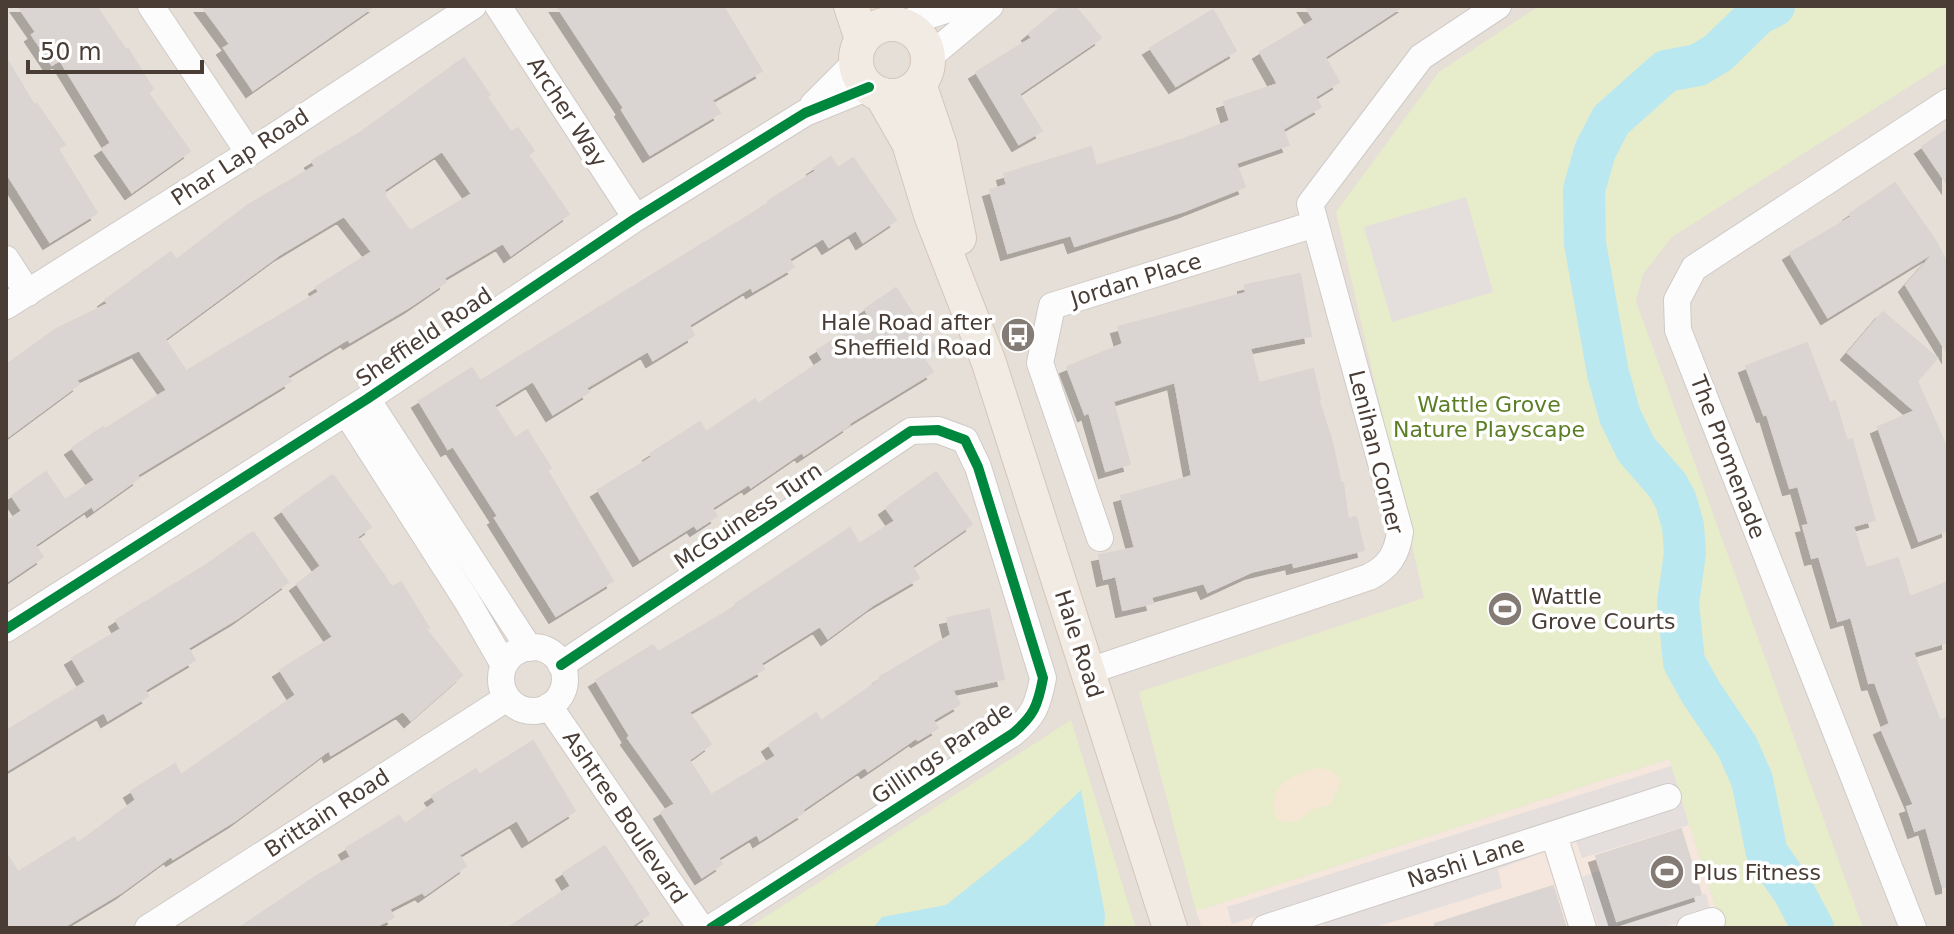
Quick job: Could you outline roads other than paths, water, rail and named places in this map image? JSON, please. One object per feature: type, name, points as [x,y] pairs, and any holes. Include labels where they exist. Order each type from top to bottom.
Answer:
[{"type":"main road","name":"Hale Road","points":[[851,6],[877,48],[931,215],[988,360],[1170,928]]},
{"type":"main road","name":"Hale Road","points":[[877,48],[920,36],[924,70],[988,360]]},
{"type":"main road","points":[[877,48],[895,96],[909,92],[924,70]]},
{"type":"street","points":[[151,6],[249,153]]},
{"type":"street","name":"Phar Lap Road","points":[[17,299],[249,153],[473,6]]},
{"type":"street","name":"Archer Way","points":[[498,6],[636,218]]},
{"type":"street","name":"Sheffield Road","points":[[6,629],[356,406],[636,218],[805,113],[877,48],[958,6]]},
{"type":"street","points":[[924,70],[990,6]]},
{"type":"street","name":"Lenihan Corner","points":[[1089,671],[1369,577],[1383,570],[1398,547],[1400,532],[1310,204],[1421,57],[1498,6]]},
{"type":"street","name":"The Promenade","points":[[1913,928],[1678,330],[1677,300],[1694,268],[1948,102]]},
{"type":"street","name":"Jordan Place","points":[[1100,538],[1040,363],[1052,306],[1315,224]]},
{"type":"street","points":[[6,259],[17,299]]},
{"type":"street","points":[[356,406],[478,595],[529,648]]},
{"type":"street","name":"McGuiness Turn","points":[[561,665],[911,431],[938,430],[965,440]]},
{"type":"street","name":"Gillings Parade","points":[[711,928],[1012,734],[1029,720],[1039,699],[1043,678],[978,467],[965,440]]},
{"type":"street","points":[[478,595],[504,665],[501,686],[507,698],[516,706],[539,711],[549,706],[563,688],[561,665],[548,651],[529,648],[512,655],[504,665]]},
{"type":"street","name":"Brittain Road","points":[[148,928],[507,698]]},
{"type":"street","name":"Ashtree Boulevard","points":[[549,706],[701,928]]},
{"type":"street","name":"Nashi Lane","points":[[1265,928],[1308,922],[1480,856],[1668,797]]},
{"type":"street","points":[[1554,835],[1583,928]]},
{"type":"water","points":[[1081,790],[1105,914],[1104,928],[873,928],[882,917],[946,905],[1028,840]]},
{"type":"waterway","points":[[1774,6],[1758,14],[1718,53],[1698,65],[1666,71],[1611,120],[1595,151],[1584,190],[1585,243],[1608,373],[1620,416],[1636,449],[1668,486],[1683,526],[1685,553],[1678,603],[1684,662],[1737,746],[1752,780],[1767,853],[1794,892],[1813,928]]},
{"type":"place","name":"Hale Road after Sheffield Road","points":[[1018,335]]},
{"type":"place","name":"Wattle Grove Courts","points":[[1505,609]]},
{"type":"place","name":"Plus Fitness","points":[[1667,872]]},
{"type":"park label","name":"Wattle Grove Nature Playscape","points":[[1489,416]]}]
